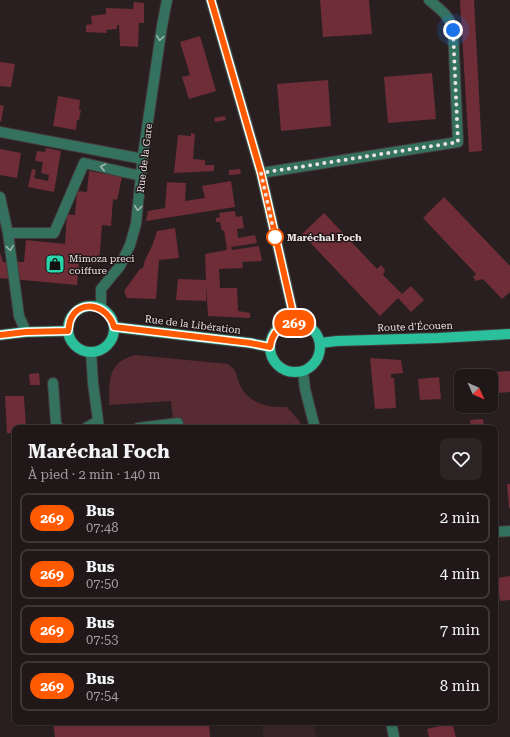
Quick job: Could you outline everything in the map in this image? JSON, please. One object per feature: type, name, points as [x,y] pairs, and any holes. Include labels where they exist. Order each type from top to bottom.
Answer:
[{"type":"main road","points":[[93,306],[101,308],[107,313],[112,320],[114,327],[113,335],[108,345],[102,350],[91,352],[83,351],[76,347],[70,338],[68,331],[73,315],[80,309],[93,306]]},
{"type":"main road","points":[[295,322],[302,323],[314,331],[320,343],[320,350],[315,363],[303,371],[287,371],[280,368],[271,355],[270,347],[274,334],[284,325],[295,322]]},
{"type":"main road","name":"Rue de la Libération","points":[[114,327],[250,343],[270,347]]},
{"type":"main road","points":[[0,335],[26,332],[68,331]]},
{"type":"main road","name":"Route d'Écouen","points":[[320,343],[510,334]]},
{"type":"street","name":"Rue de la Gare","points":[[101,308],[102,289],[120,266],[132,238],[136,224],[143,159],[167,0]]},
{"type":"street","points":[[211,0],[261,173],[295,322]]},
{"type":"street","points":[[261,173],[458,142],[453,30],[450,20],[429,0]]},
{"type":"street","points":[[0,132],[143,159]]},
{"type":"street","points":[[8,233],[54,233],[84,163],[141,176]]},
{"type":"street","points":[[0,197],[8,233],[19,316],[26,332]]},
{"type":"street","points":[[91,352],[98,425]]},
{"type":"street","points":[[303,371],[305,389],[314,425]]},
{"type":"street","points":[[53,383],[57,425]]},
{"type":"street","points":[[162,425],[178,423]]},
{"type":"street","points":[[498,532],[510,530]]},
{"type":"street","points":[[391,725],[394,737]]},
{"type":"shaded area","points":[[135,355],[228,364],[235,371],[239,383],[247,395],[259,403],[287,407],[301,425],[174,425],[171,401],[109,405],[109,388],[114,368],[126,358]]},
{"type":"shaded area","points":[[262,725],[314,725],[317,737],[264,737]]},
{"type":"building","points":[[320,0],[369,0],[372,34],[323,37]]},
{"type":"building","points":[[460,0],[474,0],[482,151],[469,152]]},
{"type":"building","points":[[134,2],[144,3],[144,23],[139,23],[138,47],[120,46],[119,25],[117,25],[117,29],[106,30],[107,33],[86,32],[86,25],[92,24],[91,16],[106,14],[106,8],[133,9]]},
{"type":"building","points":[[200,36],[216,91],[189,99],[182,77],[190,75],[180,42]]},
{"type":"building","points":[[0,62],[15,64],[11,87],[0,86]]},
{"type":"building","points":[[432,73],[436,119],[388,123],[384,77]]},
{"type":"building","points":[[328,80],[331,126],[281,131],[277,84]]},
{"type":"building","points":[[58,96],[80,100],[79,110],[81,110],[79,120],[77,120],[76,130],[53,126]]},
{"type":"building","points":[[0,105],[4,106],[1,122],[0,121]]},
{"type":"building","points":[[225,116],[226,120],[215,122],[214,118]]},
{"type":"building","points":[[191,133],[195,134],[193,159],[205,160],[205,165],[214,165],[214,171],[174,173],[178,135],[191,136]]},
{"type":"building","points":[[46,148],[61,151],[54,192],[28,187],[32,169],[36,170],[34,178],[48,181],[49,175],[41,173],[43,162],[35,161],[37,151],[45,152]]},
{"type":"building","points":[[0,149],[21,153],[17,178],[0,175]]},
{"type":"building","points":[[240,169],[241,174],[229,175],[229,170]]},
{"type":"building","points":[[89,171],[122,177],[117,200],[113,199],[111,226],[102,225],[99,264],[79,262],[77,285],[0,278],[0,252],[3,262],[24,262],[26,240],[65,244],[67,214],[75,215],[77,191],[87,192]]},
{"type":"building","points":[[231,181],[235,207],[146,221],[148,211],[165,208],[167,182],[186,183],[185,201],[205,198],[202,186]]},
{"type":"building","points":[[444,197],[510,266],[510,292],[502,299],[483,279],[476,281],[473,277],[476,274],[423,218]]},
{"type":"building","points":[[235,211],[236,217],[242,216],[244,228],[237,229],[238,238],[255,235],[257,243],[231,247],[232,250],[259,246],[262,261],[242,262],[243,268],[219,269],[220,288],[237,288],[238,311],[250,313],[250,318],[208,316],[206,285],[206,301],[176,300],[178,279],[206,280],[205,254],[227,250],[224,230],[222,231],[220,222],[216,222],[216,218],[220,217],[219,213]]},
{"type":"building","points":[[324,213],[377,269],[381,265],[385,270],[383,275],[402,294],[411,286],[424,300],[411,312],[398,298],[380,316],[302,234]]},
{"type":"building","points":[[175,228],[179,258],[159,260],[156,299],[127,298],[124,291],[140,269],[143,268],[157,231]]},
{"type":"building","points":[[370,358],[401,360],[403,373],[391,374],[391,378],[394,378],[396,408],[375,409]]},
{"type":"building","points":[[510,371],[510,392],[498,393],[498,372]]},
{"type":"building","points":[[39,373],[40,385],[30,385],[29,374]]},
{"type":"building","points":[[439,377],[441,399],[420,400],[418,379]]},
{"type":"building","points":[[5,396],[24,396],[26,425],[12,425],[12,433],[7,433]]},
{"type":"building","points":[[483,419],[484,425],[471,425],[470,420]]},
{"type":"building","points":[[507,484],[510,484],[510,508],[509,508]]},
{"type":"building","points":[[510,576],[510,600],[500,601],[498,578]]},
{"type":"building","points":[[53,725],[209,725],[210,737],[55,737]]},
{"type":"building","points":[[444,725],[453,725],[456,737],[429,737],[427,729]]},
{"type":"bus line","name":"269","points":[[0,335],[26,332],[68,331],[73,315],[80,309],[93,306],[101,308],[107,313],[112,320],[114,327],[250,343],[270,347],[271,340],[278,329],[284,325],[295,322],[261,173],[217,16],[211,0]]},
{"type":"place","name":"Maréchal Foch","points":[[275,237]]},
{"type":"place","name":"Mimoza preci coiffure","points":[[55,264]]},
{"type":"route","points":[[275,237],[261,173],[458,142],[453,30]]}]
